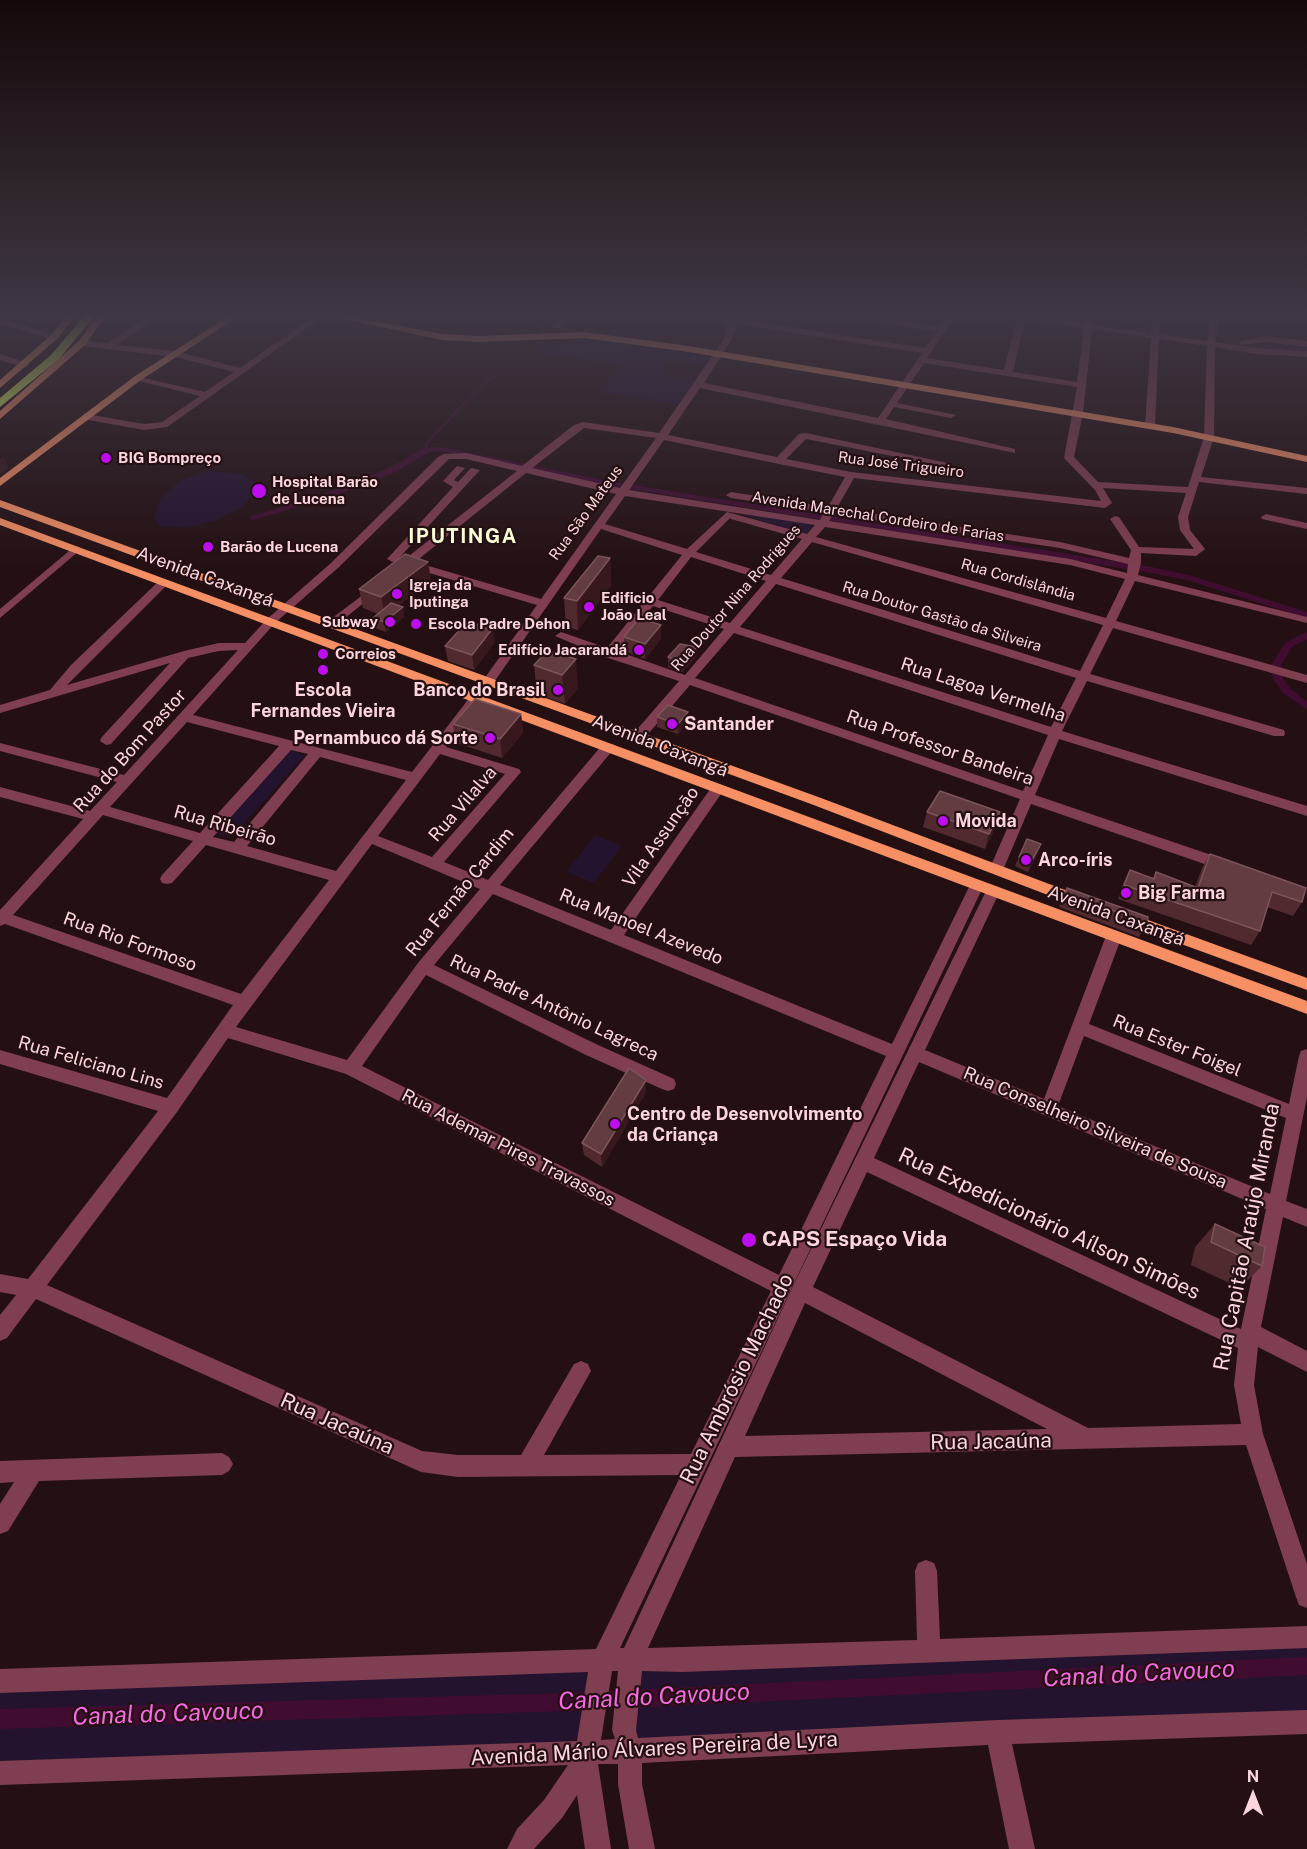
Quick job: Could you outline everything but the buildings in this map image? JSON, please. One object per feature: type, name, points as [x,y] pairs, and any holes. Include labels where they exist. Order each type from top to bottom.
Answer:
[{"type":"main road","points":[[0,416],[17,400]]},
{"type":"main road","points":[[0,483],[108,400]]},
{"type":"main road","points":[[998,400],[1209,436],[1287,451],[1307,459]]},
{"type":"main road","name":"Avenida Caxangá","points":[[0,503],[1307,984]]},
{"type":"main road","name":"Avenida Caxangá","points":[[0,521],[1307,1008]]},
{"type":"street","points":[[86,417],[154,428],[167,423],[199,400]]},
{"type":"street","name":"Rua São Mateus","points":[[0,1331],[171,1107],[244,1002],[439,749],[687,400]]},
{"type":"street","points":[[775,400],[1012,451]]},
{"type":"street","points":[[880,421],[892,400]]},
{"type":"street","points":[[1079,400],[1069,458],[1095,485],[1132,485],[1191,490]]},
{"type":"street","points":[[1150,426],[1151,400]]},
{"type":"street","points":[[1136,550],[1196,553],[1200,549],[1183,524],[1191,490],[1209,436],[1210,400]]},
{"type":"street","points":[[890,404],[951,415]]},
{"type":"street","name":"Rua José Trigueiro","points":[[530,463],[577,426],[583,425],[660,436],[850,475],[1105,505],[1107,503],[1095,485]]},
{"type":"street","points":[[779,461],[802,436],[806,436],[943,463]]},
{"type":"street","name":"Avenida Marechal Cordeiro de Farias","points":[[443,457],[466,456],[530,463],[727,511],[826,517],[1070,562],[1135,569],[1305,620]]},
{"type":"street","name":"Rua do Bom Pastor","points":[[1,918],[271,621],[365,537],[443,457]]},
{"type":"street","points":[[331,624],[530,463]]},
{"type":"street","points":[[460,468],[448,481],[460,486]]},
{"type":"street","points":[[475,470],[392,559],[542,603]]},
{"type":"street","name":"Rua Doutor Nina Rodrigues","points":[[638,737],[826,517],[850,475]]},
{"type":"street","points":[[1195,479],[1307,491]]},
{"type":"street","points":[[731,495],[826,517],[1060,545],[1135,569]]},
{"type":"street","points":[[609,654],[649,601],[727,511]]},
{"type":"street","name":"Rua Cordislândia","points":[[727,511],[807,538],[1307,679]]},
{"type":"street","points":[[1266,517],[1307,526]]},
{"type":"street","points":[[996,870],[1029,798],[1055,733],[1135,569],[1136,550],[1115,519]]},
{"type":"street","name":"Rua Doutor Gastão da Silveira","points":[[598,525],[1083,676],[1279,733]]},
{"type":"street","points":[[0,615],[75,549]]},
{"type":"street","points":[[56,692],[75,668],[163,583]]},
{"type":"street","name":"Rua Lagoa Vermelha","points":[[649,601],[1055,733],[1307,811]]},
{"type":"street","name":"Rua Professor Bandeira","points":[[561,636],[1240,871]]},
{"type":"street","points":[[1,709],[184,655],[219,647],[249,646]]},
{"type":"street","points":[[106,741],[184,655]]},
{"type":"street","points":[[184,717],[416,778]]},
{"type":"street","points":[[166,879],[288,745]]},
{"type":"street","points":[[0,747],[127,780]]},
{"type":"street","name":"Rua Fernão Cardim","points":[[351,1068],[423,967],[608,747]]},
{"type":"street","name":"Rua Vilalva","points":[[435,863],[514,772],[439,749]]},
{"type":"street","points":[[237,848],[316,753]]},
{"type":"street","name":"Vila Assunção","points":[[614,937],[718,788]]},
{"type":"street","name":"Rua Ribeirão","points":[[0,792],[205,838],[340,878]]},
{"type":"street","name":"Rua Manoel Azevedo","points":[[370,838],[906,1053]]},
{"type":"street","name":"Rua Ambrósio Machado","points":[[642,1849],[630,1784],[627,1741],[630,1663],[728,1447],[792,1289],[985,888]]},
{"type":"street","name":"Rua Rio Formoso","points":[[1,918],[244,1002]]},
{"type":"street","points":[[1049,1108],[1114,936]]},
{"type":"street","name":"Rua Padre Antônio Lagreca","points":[[423,967],[592,1050],[668,1084]]},
{"type":"street","name":"Rua Ester Foigel","points":[[1079,1028],[1294,1114]]},
{"type":"street","name":"Rua Ademar Pires Travassos","points":[[225,1030],[351,1068],[1089,1440]]},
{"type":"street","name":"Rua Ambrósio Machado","points":[[520,1849],[526,1838],[553,1809],[587,1749],[602,1663],[696,1464],[863,1162],[906,1053]]},
{"type":"street","name":"Rua Conselheiro Silveira de Sousa","points":[[906,1053],[1049,1108],[1307,1218]]},
{"type":"street","name":"Rua Capitão Araújo Miranda","points":[[1307,1056],[1249,1337],[1244,1385],[1253,1434],[1307,1597]]},
{"type":"street","name":"Rua Feliciano Lins","points":[[0,1057],[171,1107]]},
{"type":"street","name":"Rua Expedicionário Aílson Simões","points":[[863,1162],[1307,1362]]},
{"type":"street","name":"Rua Jacaúna","points":[[0,1283],[33,1289],[421,1461],[439,1465],[526,1466],[696,1464]]},
{"type":"street","points":[[526,1466],[581,1371]]},
{"type":"street","name":"Rua Jacaúna","points":[[728,1447],[1089,1440],[1253,1434]]},
{"type":"street","points":[[0,1472],[222,1464]]},
{"type":"street","points":[[0,1524],[33,1472]]},
{"type":"street","points":[[926,1571],[929,1651]]},
{"type":"street","points":[[0,1681],[630,1663],[1307,1637]]},
{"type":"street","name":"Avenida Mário Álvares Pereira de Lyra","points":[[0,1773],[587,1749],[627,1741],[1307,1722]]},
{"type":"street","points":[[998,1732],[1022,1849]]},
{"type":"street","points":[[587,1749],[598,1849]]},
{"type":"shaded area","points":[[654,400],[681,400],[678,404]]},
{"type":"shaded area","points":[[206,471],[243,474],[254,483],[255,493],[240,508],[216,520],[186,528],[160,526],[154,517],[161,498],[180,481]]},
{"type":"shaded area","points":[[741,514],[808,523],[812,527],[807,533],[801,533]]},
{"type":"shaded area","points":[[291,750],[304,756],[235,834],[225,837],[215,833],[288,751]]},
{"type":"shaded area","points":[[595,835],[622,846],[594,883],[566,872]]},
{"type":"shaded area","points":[[1307,1642],[1307,1715],[640,1739],[633,1734],[640,1667]]},
{"type":"shaded area","points":[[584,1669],[588,1672],[582,1734],[568,1744],[0,1766],[0,1687]]},
{"type":"waterway","points":[[427,450],[426,444],[468,400]]},
{"type":"waterway","points":[[253,517],[332,494],[390,471],[427,450],[442,449],[613,484],[1151,570],[1189,578],[1307,615]]},
{"type":"waterway","points":[[1307,635],[1289,644],[1276,665],[1278,679],[1287,691],[1307,707]]},
{"type":"waterway","name":"Canal do Cavouco","points":[[0,1719],[568,1702],[1307,1666]]},
{"type":"place","name":"BIG Bompreço","points":[[106,458]]},
{"type":"place","name":"Hospital Barão de Lucena","points":[[259,491]]},
{"type":"place","name":"Barão de Lucena","points":[[208,547]]},
{"type":"place","name":"Igreja da Iputinga","points":[[397,594]]},
{"type":"place","name":"Edificio João Leal","points":[[589,607]]},
{"type":"place","name":"Subway","points":[[390,622]]},
{"type":"place","name":"Escola Padre Dehon","points":[[416,624]]},
{"type":"place","name":"Edifício Jacarandá","points":[[639,650]]},
{"type":"place","name":"Correios","points":[[323,654]]},
{"type":"place","name":"Escola Fernandes Vieira","points":[[323,670]]},
{"type":"place","name":"Banco do Brasil","points":[[558,690]]},
{"type":"place","name":"Santander","points":[[672,724]]},
{"type":"place","name":"Pernambuco dá Sorte","points":[[490,738]]},
{"type":"place","name":"Movida","points":[[943,821]]},
{"type":"place","name":"Arco-íris","points":[[1026,860]]},
{"type":"place","name":"Big Farma","points":[[1126,893]]},
{"type":"place","name":"Centro de Desenvolvimento da Criança","points":[[615,1124]]},
{"type":"place","name":"CAPS Espaço Vida","points":[[749,1240]]},
{"type":"district","name":"IPUTINGA","points":[[463,537]]}]
